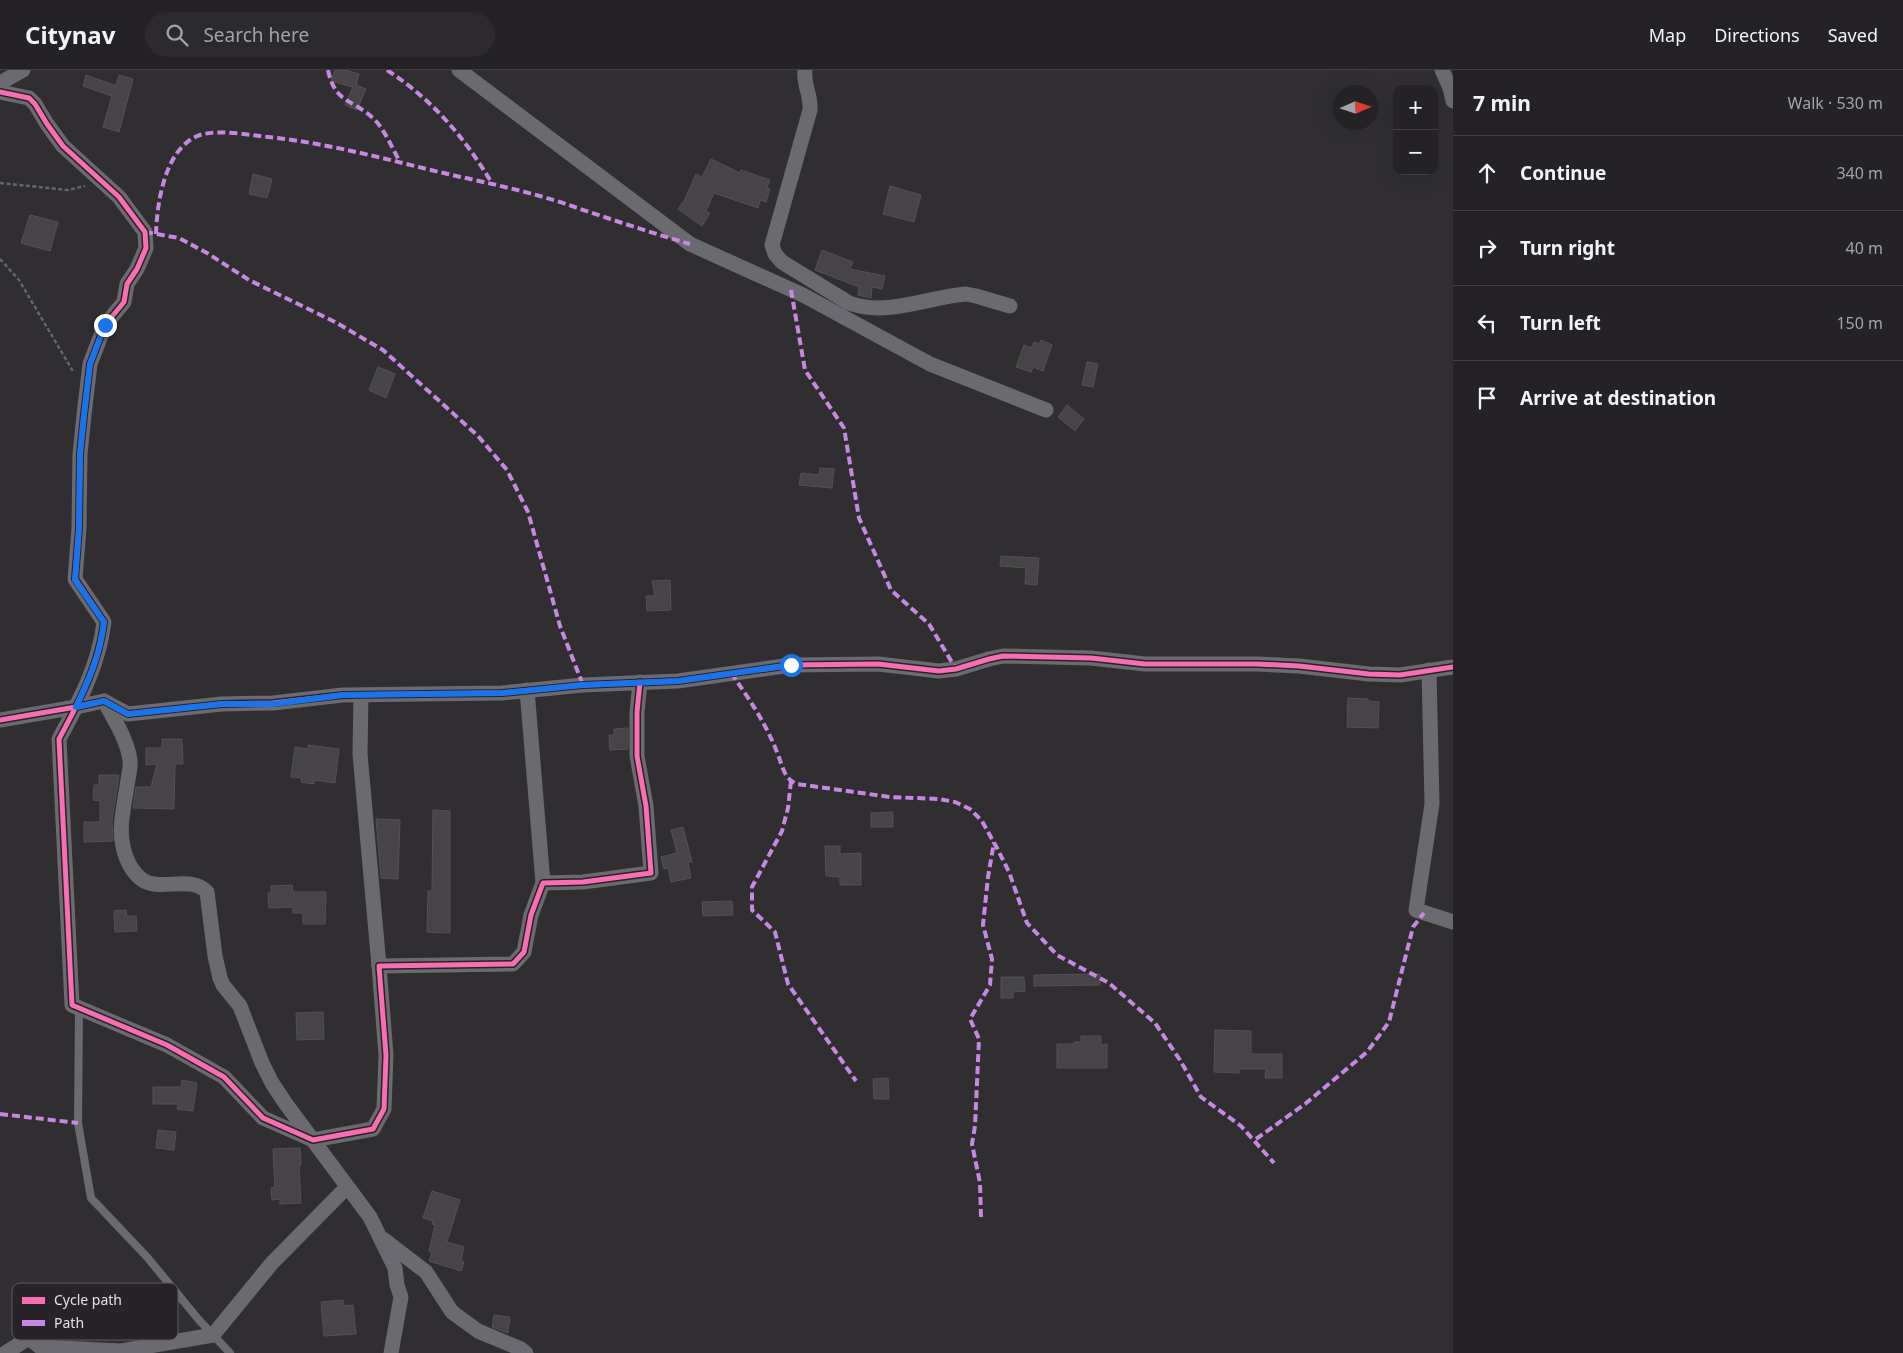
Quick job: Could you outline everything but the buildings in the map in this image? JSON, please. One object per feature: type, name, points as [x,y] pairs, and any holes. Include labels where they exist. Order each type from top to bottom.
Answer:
[{"type":"street","points":[[0,83],[23,70]]},
{"type":"street","points":[[459,70],[690,244],[803,295],[930,364],[1046,410]]},
{"type":"street","points":[[805,70],[805,84],[811,98],[810,110],[772,245],[775,254],[782,262],[849,303],[859,307],[892,307],[966,294],[1010,306]]},
{"type":"street","points":[[1442,70],[1450,88],[1453,101]]},
{"type":"street","points":[[0,92],[29,98],[63,146],[119,196],[145,232],[146,248],[137,269],[127,284],[124,302],[105,325],[90,364],[80,454],[79,528],[75,580],[104,622],[102,645],[96,661],[76,707],[59,739],[72,1005],[167,1045],[224,1077],[263,1118],[313,1140],[373,1129],[384,1109],[386,1055],[360,754],[361,695]]},
{"type":"street","points":[[0,720],[104,701],[128,714],[222,704],[273,704],[361,695],[502,693],[583,685],[678,681],[791,665],[878,664],[939,671],[956,669],[1003,656],[1091,658],[1145,664],[1299,666],[1368,674],[1400,675],[1453,667]]},
{"type":"street","points":[[1429,670],[1432,804],[1416,910],[1453,922]]},
{"type":"street","points":[[543,883],[583,882],[651,873],[646,806],[638,756],[636,712],[640,682]]},
{"type":"street","points":[[378,966],[513,964],[524,952],[531,915],[543,883],[527,690]]},
{"type":"street","points":[[104,701],[124,739],[130,760],[120,832],[129,864],[141,879],[149,882],[193,884],[206,892],[215,956],[223,985],[240,1006],[262,1063],[272,1083],[370,1218],[395,1268],[401,1297],[392,1353]]},
{"type":"street","points":[[31,1340],[40,1347],[121,1351],[214,1335],[272,1263],[347,1187]]},
{"type":"street","points":[[380,1236],[426,1272],[452,1312],[478,1330],[526,1353]]},
{"type":"street","points":[[5,1353],[26,1340]]},
{"type":"lane","points":[[79,1008],[78,1123],[91,1198],[169,1283]]},
{"type":"lane","points":[[178,1293],[230,1353]]},
{"type":"path","points":[[0,183],[68,190],[104,182]]},
{"type":"path","points":[[0,259],[19,280],[86,393]]},
{"type":"marked path","points":[[328,70],[331,81],[340,95],[378,123],[400,162]]},
{"type":"marked path","points":[[387,70],[419,94],[460,136],[493,185]]},
{"type":"marked path","points":[[156,234],[161,192],[165,177],[178,151],[188,141],[200,135],[224,132],[333,147],[498,185],[557,201],[690,244]]},
{"type":"marked path","points":[[145,232],[179,238],[207,253],[249,280],[335,322],[383,350],[478,436],[507,470],[528,512],[560,626],[583,685]]},
{"type":"marked path","points":[[791,290],[805,370],[844,428],[859,518],[891,590],[929,624],[956,669]]},
{"type":"marked path","points":[[731,673],[763,723],[774,744],[784,772],[793,782],[890,797],[939,799],[955,802],[970,809],[982,821],[997,848],[1009,872],[1027,923],[1057,955],[1109,983],[1155,1023],[1180,1060],[1201,1097],[1241,1126],[1274,1163]]},
{"type":"marked path","points":[[791,781],[788,808],[782,831],[752,887],[752,910],[775,932],[788,984],[856,1081]]},
{"type":"marked path","points":[[981,1217],[980,1183],[972,1144],[975,1126],[979,1039],[970,1019],[990,985],[992,959],[983,925],[994,842]]},
{"type":"marked path","points":[[1256,1139],[1305,1104],[1367,1052],[1389,1022],[1413,927],[1424,913]]},
{"type":"marked path","points":[[0,1114],[78,1123]]},
{"type":"cycle path","points":[[0,92],[29,98],[63,146],[119,197],[145,232],[146,248],[137,269],[127,284],[124,302],[105,325],[90,364],[80,454],[79,528],[75,579],[104,622],[93,668],[81,697],[59,739],[72,1005],[167,1045],[224,1077],[263,1118],[313,1140],[373,1129],[384,1109],[386,1055],[379,966],[513,964],[524,952],[531,915],[543,883],[583,882],[651,873],[646,806],[637,756],[637,712],[640,682]]},
{"type":"cycle path","points":[[0,720],[104,701],[128,714],[222,704],[273,703],[343,695],[502,693],[583,685],[678,681],[791,665],[878,664],[939,671],[956,669],[1003,656],[1091,658],[1145,664],[1299,666],[1369,674],[1400,675],[1453,667]]},
{"type":"route","points":[[105,325],[90,364],[84,415],[80,454],[79,528],[75,580],[104,622],[102,645],[76,707],[104,701],[128,714],[222,704],[273,704],[343,695],[502,693],[583,685],[678,681],[791,665]]}]
